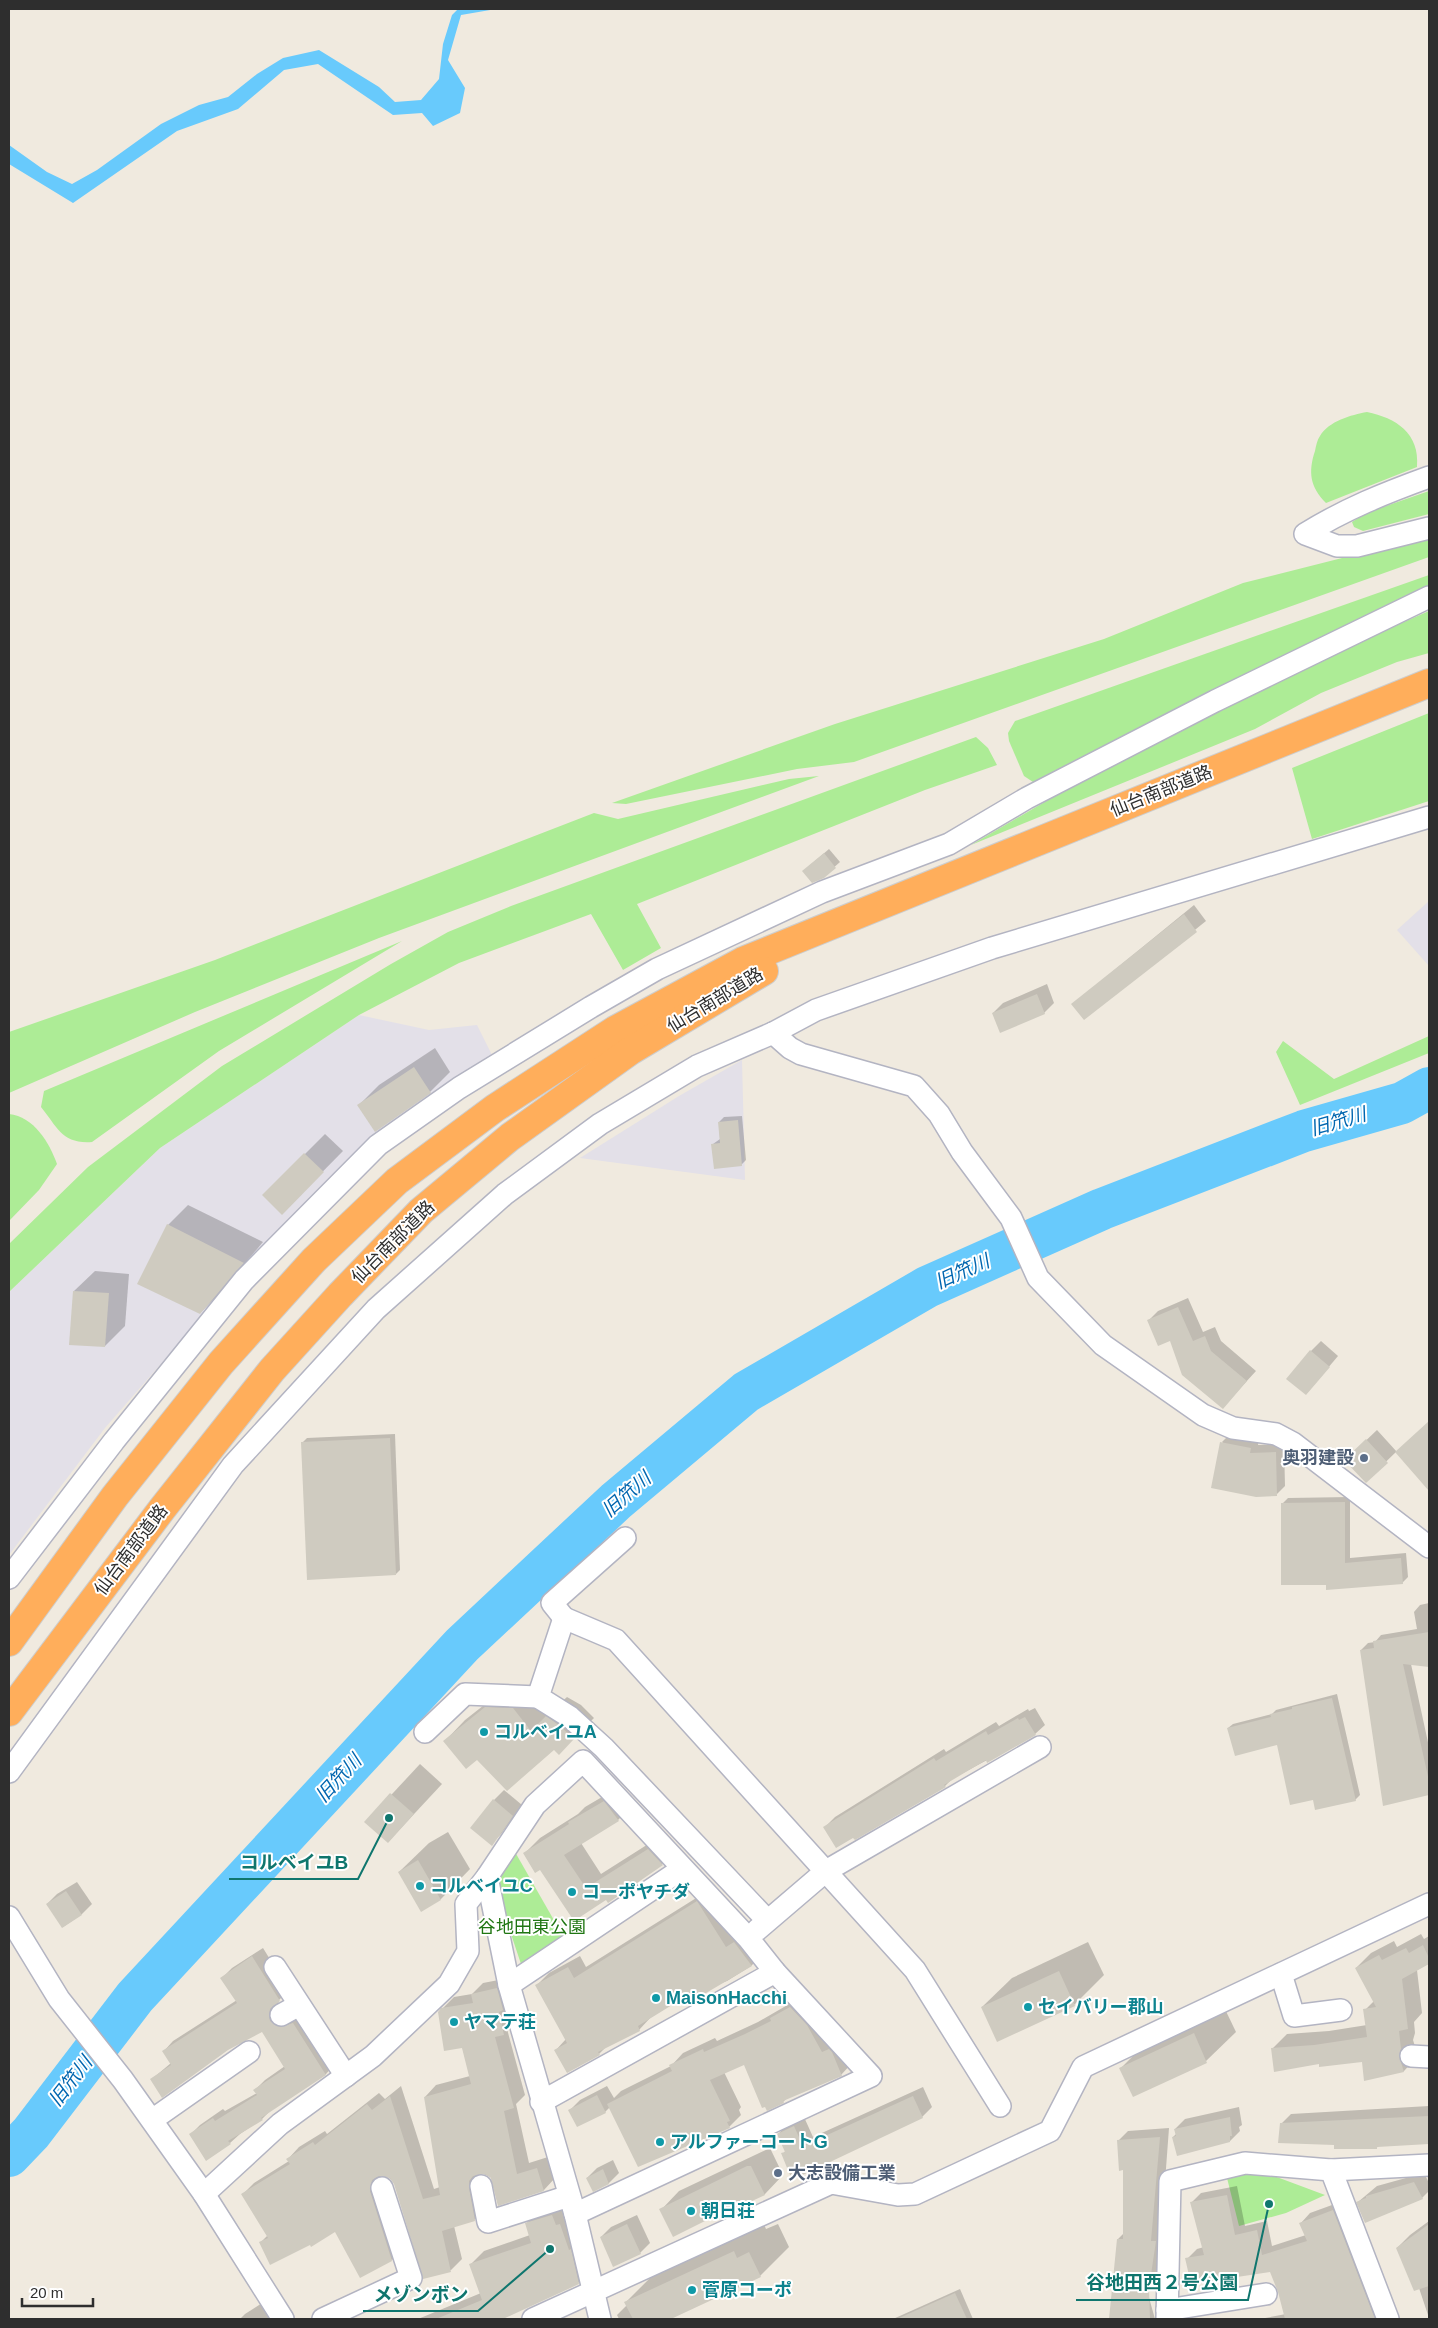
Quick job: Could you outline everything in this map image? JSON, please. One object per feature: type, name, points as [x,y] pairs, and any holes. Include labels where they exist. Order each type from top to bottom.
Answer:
[{"type":"highway","name":"仙台南部道路","points":[[9,1642],[115,1496],[221,1363],[314,1260],[397,1181],[495,1108],[615,1030],[743,961],[1429,683]]},
{"type":"highway","name":"仙台南部道路","points":[[9,1712],[162,1509],[272,1370],[340,1295],[421,1211],[510,1137],[630,1051],[749,979],[892,900]]},
{"type":"street","points":[[1429,477],[1376,496],[1336,515],[1305,534],[1337,546],[1357,546],[1429,528]]},
{"type":"street","points":[[9,1578],[114,1441],[244,1280],[378,1145],[459,1088],[657,969],[822,892],[949,844],[1027,798],[1215,701],[1429,597]]},
{"type":"street","points":[[9,1772],[234,1465],[376,1309],[505,1194],[600,1124],[697,1066],[773,1033],[816,1010],[992,948],[1429,817]]},
{"type":"street","points":[[773,1033],[790,1048],[801,1054],[914,1086],[939,1114],[962,1152],[1012,1218],[1038,1278],[1103,1345],[1195,1410],[1233,1428],[1276,1434],[1293,1443],[1429,1547]]},
{"type":"street","points":[[540,1690],[562,1623],[552,1603],[625,1538]]},
{"type":"street","points":[[562,1623],[616,1640],[822,1873],[916,1970],[1000,2106]]},
{"type":"street","points":[[425,1732],[465,1694],[540,1690],[604,1748],[771,1916]]},
{"type":"street","points":[[748,1938],[822,1873],[1040,1747]]},
{"type":"street","points":[[204,2194],[280,2124],[373,2056],[449,1984],[468,1951],[466,1904],[487,1878],[535,1805],[583,1761],[748,1938],[775,1972],[871,2076],[572,2205],[488,2222],[481,2186]]},
{"type":"street","points":[[509,1985],[682,1869]]},
{"type":"street","points":[[487,1878],[509,1985],[572,2205],[600,2319]]},
{"type":"street","points":[[533,2319],[830,2183],[898,2195],[915,2194],[1050,2131],[1083,2067],[1429,1904]]},
{"type":"street","points":[[9,1917],[66,2010],[115,2070],[204,2194],[283,2319]]},
{"type":"street","points":[[275,1967],[290,2010],[346,2076]]},
{"type":"street","points":[[541,2102],[775,1972]]},
{"type":"street","points":[[1281,1974],[1294,2016],[1341,2010]]},
{"type":"street","points":[[152,2120],[249,2052]]},
{"type":"street","points":[[1266,2294],[1167,2314],[1170,2181],[1245,2163],[1331,2170],[1429,2165]]},
{"type":"street","points":[[1331,2170],[1388,2319]]},
{"type":"street","points":[[323,2319],[411,2278],[382,2188]]},
{"type":"shaded area","points":[[1429,901],[1429,966],[1397,930]]},
{"type":"shaded area","points":[[359,1015],[429,1030],[477,1025],[492,1055],[400,1120],[187,1334],[105,1428],[9,1555],[9,1292],[160,1148]]},
{"type":"shaded area","points":[[742,1060],[745,1180],[580,1158],[679,1096]]},
{"type":"green space","points":[[1367,412],[1387,418],[1404,429],[1415,445],[1417,467],[1326,503],[1314,485],[1311,472],[1318,439],[1329,426],[1347,417]]},
{"type":"green space","points":[[1429,491],[1429,514],[1363,531],[1354,527],[1352,522],[1366,513]]},
{"type":"green space","points":[[1429,536],[1429,557],[854,762],[797,769],[626,804],[612,803],[835,724],[1104,639],[1243,583]]},
{"type":"green space","points":[[1429,575],[1429,588],[1041,782],[1033,782],[1024,776],[1009,741],[1008,733],[1015,721]]},
{"type":"green space","points":[[1429,611],[1429,653],[1397,662],[1321,693],[1255,729],[971,845],[1084,779],[1317,660]]},
{"type":"green space","points":[[1429,713],[1429,801],[1312,839],[1292,768]]},
{"type":"green space","points":[[976,737],[988,748],[997,765],[925,790],[637,904],[661,948],[623,970],[591,914],[459,963],[359,1015],[160,1148],[9,1292],[9,1244],[88,1167],[222,1066],[391,964],[448,932],[511,906]]},
{"type":"green space","points":[[819,776],[379,938],[195,1012],[9,1093],[9,1032],[215,960],[594,813],[618,819],[789,779]]},
{"type":"green space","points":[[402,941],[219,1051],[92,1142],[82,1142],[67,1137],[57,1128],[41,1107],[44,1091]]},
{"type":"green space","points":[[1429,1036],[1429,1053],[1300,1105],[1276,1052],[1283,1041],[1334,1079]]},
{"type":"green space","points":[[9,1114],[18,1116],[33,1125],[50,1147],[57,1164],[39,1190],[9,1221]]},
{"type":"green space","name":"谷地田東公園","points":[[515,1852],[563,1936],[521,1964],[493,1880]]},
{"type":"green space","points":[[1261,2171],[1325,2195],[1286,2213],[1239,2226],[1227,2178]]},
{"type":"water","points":[[458,9],[496,9],[461,15],[448,60],[465,88],[460,113],[433,126],[422,113],[393,115],[318,64],[284,70],[238,109],[177,131],[73,203],[9,164],[9,145],[47,172],[72,184],[97,170],[161,124],[199,105],[228,97],[257,74],[283,58],[319,50],[379,87],[395,102],[421,100],[439,79],[443,44],[452,15]]},
{"type":"building","points":[[824,853],[836,868],[824,878],[812,883],[802,871]]},
{"type":"building","points":[[1184,914],[1197,932],[1084,1020],[1071,1004]]},
{"type":"building","points":[[1037,994],[1045,1014],[1000,1033],[992,1013]]},
{"type":"building","points":[[414,1067],[431,1093],[375,1132],[357,1105]]},
{"type":"building","points":[[738,1120],[742,1166],[714,1169],[711,1144],[720,1143],[718,1122]]},
{"type":"building","points":[[304,1153],[324,1172],[282,1215],[262,1195]]},
{"type":"building","points":[[167,1224],[244,1263],[200,1314],[137,1284]]},
{"type":"building","points":[[73,1291],[109,1293],[105,1347],[69,1345]]},
{"type":"building","points":[[1178,1307],[1193,1341],[1205,1336],[1211,1351],[1247,1381],[1223,1409],[1182,1375],[1170,1341],[1158,1346],[1147,1320]]},
{"type":"building","points":[[1310,1350],[1330,1367],[1306,1395],[1286,1379]]},
{"type":"building","points":[[1429,1421],[1429,1491],[1395,1452]]},
{"type":"building","points":[[390,1438],[396,1575],[307,1580],[301,1442]]},
{"type":"building","points":[[1366,1439],[1388,1463],[1366,1483],[1344,1460]]},
{"type":"building","points":[[1220,1442],[1251,1448],[1250,1453],[1276,1452],[1277,1496],[1256,1497],[1211,1488]]},
{"type":"building","points":[[1345,1502],[1345,1563],[1401,1558],[1403,1584],[1326,1590],[1326,1585],[1281,1585],[1281,1503]]},
{"type":"building","points":[[1429,1632],[1429,1667],[1403,1664],[1429,1781],[1429,1795],[1383,1806],[1360,1650],[1374,1648],[1373,1641]]},
{"type":"building","points":[[1332,1698],[1356,1801],[1315,1810],[1313,1800],[1290,1805],[1277,1745],[1235,1756],[1227,1728],[1271,1717],[1270,1714],[1292,1709],[1292,1707]]},
{"type":"building","points":[[485,1707],[513,1708],[531,1731],[546,1716],[574,1739],[559,1755],[554,1750],[507,1791],[477,1760],[466,1769],[443,1741]]},
{"type":"building","points":[[1025,1717],[1036,1735],[987,1763],[986,1760],[944,1785],[946,1787],[855,1840],[853,1838],[836,1848],[823,1827],[934,1758],[936,1761],[986,1731],[988,1735],[1018,1718],[1019,1720]]},
{"type":"building","points":[[390,1793],[414,1814],[388,1843],[364,1822]]},
{"type":"building","points":[[493,1799],[513,1816],[492,1846],[470,1828]]},
{"type":"building","points":[[604,1801],[619,1821],[564,1855],[586,1888],[648,1849],[663,1865],[608,1903],[606,1900],[574,1921],[540,1870],[535,1873],[523,1853],[569,1824],[568,1822]]},
{"type":"building","name":"コルベイユC","points":[[418,1860],[441,1900],[421,1912],[398,1872]]},
{"type":"building","points":[[66,1891],[82,1915],[62,1928],[46,1904]]},
{"type":"building","points":[[697,1901],[726,1947],[734,1942],[752,1966],[689,2003],[685,1997],[638,2026],[640,2031],[598,2052],[600,2055],[567,2073],[554,2050],[567,2043],[535,1985],[568,1967],[574,1978]]},
{"type":"building","points":[[1423,1945],[1429,1958],[1429,1964],[1402,1979],[1408,2029],[1399,2031],[1401,2049],[1399,2056],[1404,2072],[1364,2081],[1362,2062],[1319,2067],[1319,2064],[1274,2072],[1271,2048],[1314,2045],[1367,2037],[1363,2009],[1376,2007],[1355,1968],[1379,1955],[1382,1960],[1406,1948],[1409,1953]]},
{"type":"building","points":[[252,1956],[280,2001],[270,2009],[270,2021],[280,2027],[293,2023],[326,2075],[261,2118],[263,2120],[228,2141],[231,2144],[206,2161],[189,2134],[213,2118],[215,2121],[257,2095],[253,2090],[285,2069],[262,2032],[228,2050],[162,2098],[150,2079],[171,2065],[162,2051],[237,2003],[220,1978]]},
{"type":"building","name":"セイバリー郡山","points":[[1059,1971],[1075,2006],[997,2042],[981,2007]]},
{"type":"building","points":[[497,1988],[503,2010],[499,2012],[504,2035],[495,2037],[514,2108],[504,2111],[517,2174],[537,2168],[544,2191],[498,2206],[491,2178],[485,2174],[473,2176],[469,2181],[469,2188],[475,2221],[442,2231],[451,2272],[423,2279],[394,2184],[390,2178],[379,2176],[372,2180],[370,2191],[392,2261],[360,2278],[335,2232],[311,2247],[310,2245],[270,2265],[259,2242],[268,2238],[241,2194],[290,2164],[286,2159],[313,2142],[315,2145],[367,2104],[372,2110],[390,2096],[423,2199],[440,2195],[424,2097],[471,2084],[462,2048],[444,2051],[438,2012],[441,2008],[473,2003],[471,1994]]},
{"type":"building","points":[[790,2007],[807,2025],[822,2052],[829,2049],[832,2052],[842,2076],[783,2101],[784,2103],[767,2111],[765,2107],[762,2108],[744,2065],[710,2080],[730,2121],[727,2122],[730,2128],[638,2167],[607,2104],[672,2071],[669,2065],[703,2049],[704,2052],[745,2034],[771,2021],[770,2018]]},
{"type":"building","points":[[1194,2033],[1207,2063],[1133,2097],[1119,2068]]},
{"type":"building","points":[[597,2095],[606,2113],[577,2127],[568,2110]]},
{"type":"building","points":[[913,2096],[923,2118],[792,2180],[781,2153],[785,2152],[777,2134],[794,2126],[803,2146]]},
{"type":"building","points":[[1429,2116],[1429,2144],[1377,2147],[1377,2149],[1334,2149],[1334,2145],[1278,2143],[1280,2123]]},
{"type":"building","points":[[1230,2117],[1232,2136],[1230,2136],[1230,2142],[1177,2156],[1172,2137],[1176,2136],[1174,2129]]},
{"type":"building","points":[[1160,2137],[1151,2241],[1156,2241],[1149,2288],[1150,2319],[1109,2319],[1117,2239],[1123,2239],[1123,2170],[1119,2171],[1117,2140]]},
{"type":"building","points":[[747,2166],[751,2166],[765,2195],[728,2212],[727,2210],[673,2237],[659,2209]]},
{"type":"building","points":[[603,2169],[609,2184],[593,2192],[586,2178]]},
{"type":"building","points":[[1414,2182],[1423,2199],[1365,2223],[1356,2202],[1366,2198],[1366,2196]]},
{"type":"building","points":[[1227,2195],[1235,2235],[1257,2230],[1262,2255],[1307,2241],[1299,2223],[1333,2210],[1375,2319],[1285,2319],[1278,2292],[1270,2272],[1191,2284],[1185,2258],[1204,2255],[1190,2202]]},
{"type":"building","points":[[552,2215],[556,2225],[560,2224],[569,2250],[571,2249],[579,2284],[503,2319],[436,2319],[482,2300],[469,2264],[531,2243],[525,2223]]},
{"type":"building","points":[[627,2224],[641,2254],[613,2267],[600,2237]]},
{"type":"building","points":[[1429,2224],[1429,2286],[1414,2291],[1396,2248]]},
{"type":"building","name":"菅原コーポ","points":[[734,2251],[737,2258],[749,2252],[761,2277],[671,2319],[633,2319],[624,2302]]},
{"type":"building","points":[[955,2293],[967,2319],[897,2319]]},
{"type":"waterway","name":"旧笊川","points":[[9,2156],[31,2133],[135,1997],[462,1645],[616,1501],[746,1392],[927,1287],[1102,1209],[1304,1131],[1402,1103],[1429,1088]]},
{"type":"place","name":"奥羽建設","points":[[1364,1458]]},
{"type":"place","name":"コルベイユA","points":[[484,1732]]},
{"type":"place","name":"コルベイユB","points":[[389,1818]]},
{"type":"place","name":"コルベイユC","points":[[420,1886]]},
{"type":"place","name":"コーポヤチダ","points":[[572,1892]]},
{"type":"place","name":"MaisonHacchi","points":[[656,1998]]},
{"type":"place","name":"セイバリー郡山","points":[[1028,2007]]},
{"type":"place","name":"ヤマテ荘","points":[[454,2022]]},
{"type":"place","name":"アルファーコートG","points":[[660,2142]]},
{"type":"place","name":"大志設備工業","points":[[778,2173]]},
{"type":"place","name":"谷地田西２号公園","points":[[1269,2204]]},
{"type":"place","name":"朝日荘","points":[[691,2211]]},
{"type":"place","name":"メゾンボン","points":[[550,2249]]},
{"type":"place","name":"菅原コーポ","points":[[692,2290]]}]
